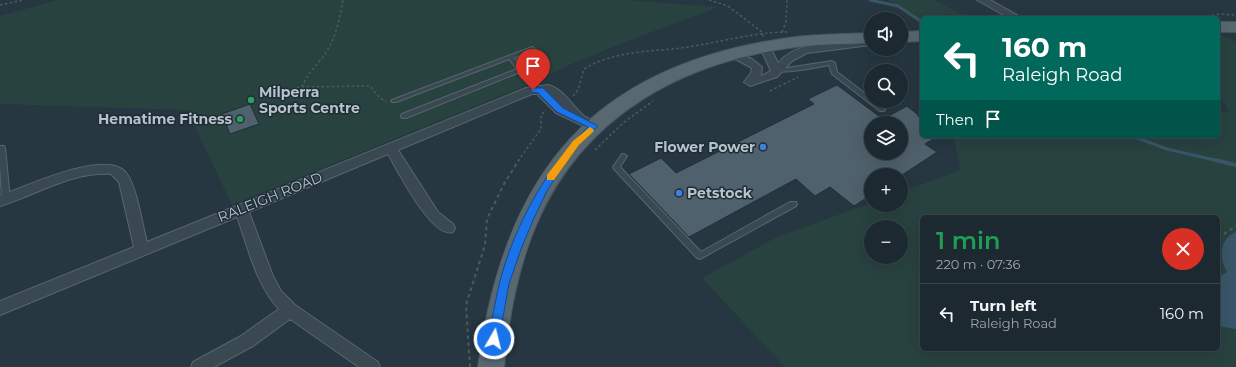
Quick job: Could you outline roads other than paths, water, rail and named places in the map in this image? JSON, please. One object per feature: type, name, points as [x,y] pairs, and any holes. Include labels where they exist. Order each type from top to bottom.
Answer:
[{"type":"main road","points":[[1220,27],[1236,27]]},
{"type":"main road","points":[[491,367],[501,295],[520,239],[550,178],[576,143],[586,122],[696,66],[734,55],[764,40],[806,41],[864,38]]},
{"type":"street","points":[[982,0],[1013,16]]},
{"type":"street","points":[[764,40],[776,70]]},
{"type":"street","points":[[734,55],[757,67],[758,72],[750,82],[770,76],[786,60],[796,53],[810,48],[864,43]]},
{"type":"street","points":[[540,90],[560,110],[570,116],[586,122]]},
{"type":"street","name":"RALEIGH ROAD","points":[[0,308],[526,93],[540,90]]},
{"type":"street","points":[[391,148],[434,216],[448,228]]},
{"type":"street","points":[[3,200],[82,172],[105,169],[114,170],[121,174],[125,182],[142,250]]},
{"type":"street","points":[[241,209],[271,288],[282,302],[290,310],[372,367]]},
{"type":"street","points":[[198,367],[247,341],[290,310]]},
{"type":"lane","points":[[394,101],[532,49]]},
{"type":"lane","points":[[510,57],[540,90]]},
{"type":"lane","points":[[404,116],[542,61]]},
{"type":"lane","points":[[776,70],[787,70],[832,63],[834,73],[882,110]]},
{"type":"lane","points":[[2,148],[3,200]]},
{"type":"lane","points":[[624,156],[616,166],[700,256],[793,204]]},
{"type":"water","points":[[1236,232],[1236,329],[1220,326],[1220,276],[1227,272],[1224,267],[1222,249],[1226,239]]},
{"type":"waterway","points":[[870,0],[898,6],[920,21]]},
{"type":"waterway","points":[[1137,138],[1167,149],[1219,161]]},
{"type":"waterway","points":[[1215,160],[1236,165]]},
{"type":"place","name":"Milperra Sports Centre","points":[[251,100]]},
{"type":"place","name":"Hematime Fitness","points":[[240,119]]},
{"type":"place","name":"Flower Power","points":[[763,147]]},
{"type":"place","name":"Petstock","points":[[679,193]]}]
